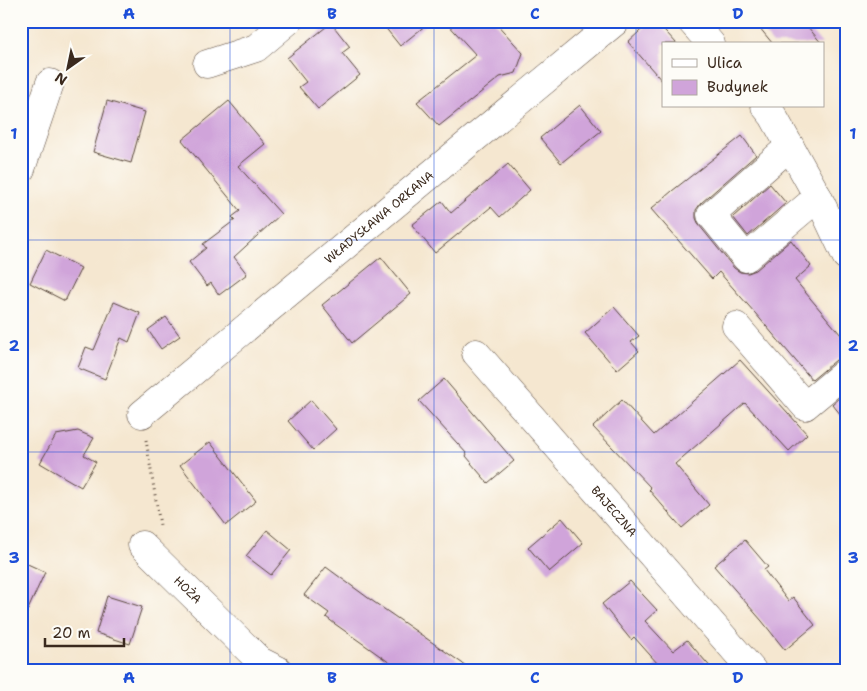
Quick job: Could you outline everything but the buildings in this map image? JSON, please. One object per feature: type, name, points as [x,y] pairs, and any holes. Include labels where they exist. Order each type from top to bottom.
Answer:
[{"type":"street","points":[[207,64],[256,48],[288,21]]},
{"type":"street","name":"WŁADYSŁAWA ORKANA","points":[[142,414],[616,21]]},
{"type":"street","points":[[691,21],[709,42]]},
{"type":"street","points":[[21,168],[50,83]]},
{"type":"street","points":[[767,108],[774,116],[818,197],[846,256]]},
{"type":"street","points":[[790,146],[710,215],[746,258],[818,197]]},
{"type":"street","points":[[736,326],[805,406],[846,372]]},
{"type":"street","name":"BAJECZNA","points":[[476,353],[752,670]]},
{"type":"street","name":"HOŻA","points":[[142,545],[265,667]]},
{"type":"path","points":[[142,414],[167,570]]}]
